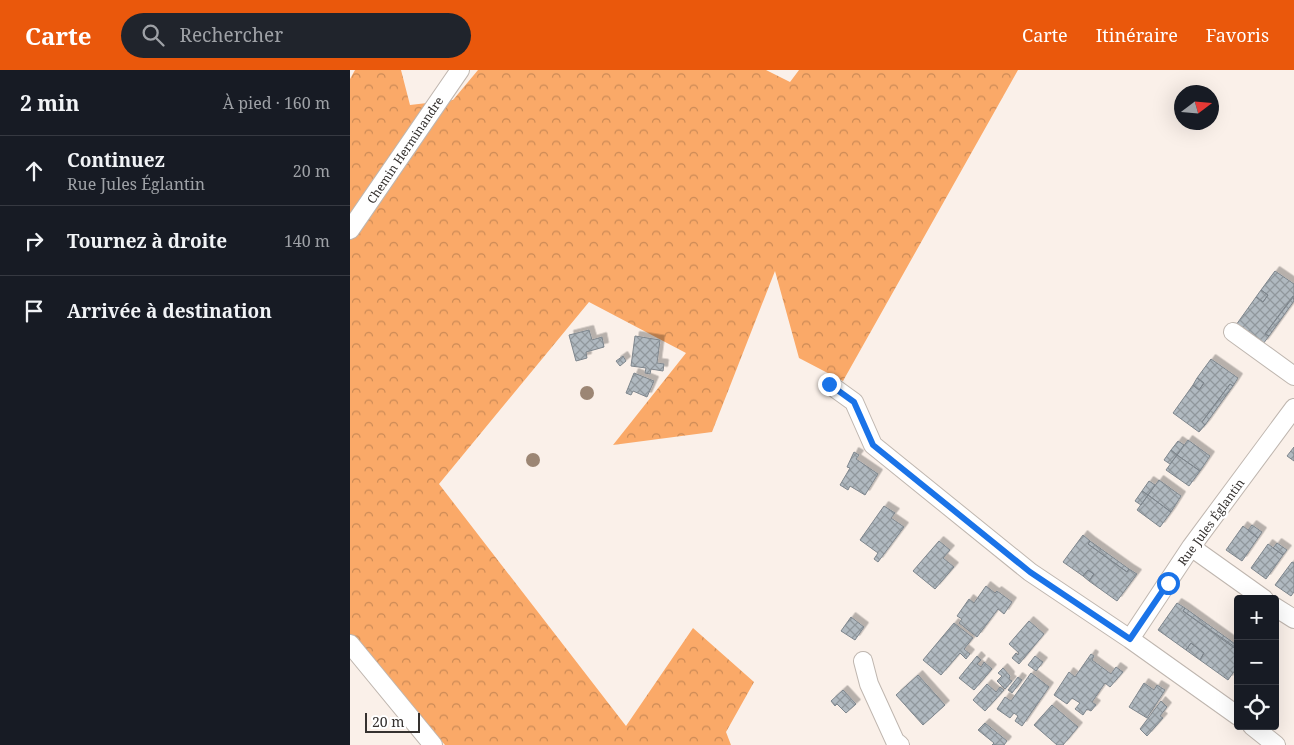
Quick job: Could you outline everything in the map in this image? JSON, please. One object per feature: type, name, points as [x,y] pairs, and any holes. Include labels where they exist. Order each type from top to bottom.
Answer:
[{"type":"street","name":"Chemin Herminandre","points":[[350,230],[460,70]]},
{"type":"street","points":[[1233,332],[1294,376]]},
{"type":"street","points":[[829,384],[854,402],[873,445],[1030,572],[1130,639],[1234,713]]},
{"type":"street","name":"Rue Jules Églantin","points":[[1130,639],[1191,548],[1294,408]]},
{"type":"street","points":[[1191,548],[1258,595]]},
{"type":"street","points":[[1279,609],[1294,620]]},
{"type":"street","points":[[350,644],[433,745]]},
{"type":"street","points":[[863,661],[868,684],[895,741],[900,745]]},
{"type":"street","points":[[1257,730],[1276,745]]},
{"type":"green space","points":[[355,70],[401,70],[410,105],[453,100],[478,70],[766,70],[790,82],[799,70],[1018,70],[843,381],[799,358],[775,271],[712,432],[613,445],[686,353],[589,302],[439,484],[626,726],[693,628],[754,682],[726,732],[731,745],[445,745],[350,636],[350,79]]},
{"type":"building","points":[[1275,271],[1294,284],[1294,296],[1265,334],[1269,336],[1263,344],[1236,325],[1256,297],[1263,302],[1268,295],[1261,290]]},
{"type":"building","points":[[1261,290],[1268,295],[1263,302],[1256,297]]},
{"type":"building","points":[[1293,296],[1294,301],[1269,336],[1265,334]]},
{"type":"building","points":[[589,330],[592,340],[602,337],[604,347],[586,352],[587,358],[576,361],[569,335]]},
{"type":"building","points":[[635,336],[660,340],[657,363],[664,364],[663,371],[651,369],[650,374],[645,373],[646,368],[631,366]]},
{"type":"building","points":[[623,356],[626,361],[620,366],[616,361]]},
{"type":"building","points":[[1211,359],[1238,378],[1233,386],[1230,384],[1202,422],[1205,425],[1199,432],[1173,413],[1193,385],[1199,390],[1204,383],[1197,378]]},
{"type":"building","points":[[634,373],[654,381],[647,397],[633,391],[631,395],[626,393]]},
{"type":"building","points":[[1197,378],[1204,383],[1199,390],[1193,385]]},
{"type":"building","points":[[1230,384],[1233,386],[1205,425],[1202,422]]},
{"type":"building","points":[[1188,440],[1210,456],[1200,471],[1177,455]]},
{"type":"building","points":[[1178,441],[1184,445],[1177,455],[1171,450]]},
{"type":"building","points":[[1294,447],[1294,461],[1287,456]]},
{"type":"building","points":[[1171,450],[1177,455],[1170,464],[1164,460]]},
{"type":"building","points":[[854,452],[859,455],[856,459],[878,474],[865,495],[850,486],[848,490],[840,485],[850,468],[847,467]]},
{"type":"building","points":[[1177,455],[1200,471],[1189,486],[1166,470]]},
{"type":"building","points":[[1159,480],[1181,496],[1171,512],[1148,495]]},
{"type":"building","points":[[1149,481],[1155,485],[1148,495],[1142,491]]},
{"type":"building","points":[[1142,491],[1148,495],[1141,505],[1135,501]]},
{"type":"building","points":[[1148,495],[1171,512],[1160,527],[1137,510]]},
{"type":"building","points":[[884,506],[895,513],[891,518],[904,527],[878,562],[874,559],[878,553],[860,540]]},
{"type":"building","points":[[1252,525],[1262,532],[1258,538],[1248,530]]},
{"type":"building","points":[[1243,526],[1258,538],[1242,561],[1226,550]]},
{"type":"building","points":[[1083,535],[1090,541],[1088,544],[1127,572],[1129,569],[1137,574],[1117,601],[1089,581],[1094,574],[1088,570],[1083,576],[1063,562]]},
{"type":"building","points":[[939,541],[950,550],[943,558],[954,567],[935,589],[913,571]]},
{"type":"building","points":[[1090,541],[1129,569],[1127,572],[1088,544]]},
{"type":"building","points":[[1277,543],[1287,550],[1283,555],[1273,548]]},
{"type":"building","points":[[1268,544],[1283,555],[1266,579],[1251,568]]},
{"type":"building","points":[[1292,562],[1294,563],[1294,592],[1291,596],[1275,585]]},
{"type":"building","points":[[1088,570],[1094,574],[1089,581],[1083,576]]},
{"type":"building","points":[[986,586],[995,593],[997,591],[1012,602],[1004,614],[998,609],[977,637],[959,623],[962,619],[957,616],[969,599],[974,603]]},
{"type":"building","points":[[1177,603],[1185,608],[1183,611],[1234,646],[1234,672],[1228,680],[1200,660],[1204,653],[1191,643],[1186,650],[1158,630]]},
{"type":"building","points":[[1185,608],[1234,643],[1234,648],[1183,611]]},
{"type":"building","points":[[851,617],[864,627],[855,640],[841,631]]},
{"type":"building","points":[[1029,621],[1044,634],[1019,664],[1012,658],[1016,653],[1018,655],[1019,653],[1009,644]]},
{"type":"building","points":[[954,623],[973,638],[964,649],[970,654],[966,659],[960,653],[941,675],[923,660]]},
{"type":"building","points":[[1191,643],[1204,653],[1200,660],[1186,650]]},
{"type":"building","points":[[1091,654],[1094,656],[1092,660],[1111,674],[1116,667],[1123,672],[1110,687],[1105,683],[1092,702],[1096,705],[1091,711],[1087,709],[1083,715],[1075,709],[1080,703],[1072,698],[1067,704],[1054,695],[1069,672],[1075,677]]},
{"type":"building","points":[[977,656],[981,660],[977,664],[981,667],[984,662],[992,669],[974,690],[959,678]]},
{"type":"building","points":[[1035,656],[1043,662],[1036,671],[1028,665]]},
{"type":"building","points":[[1003,668],[1012,681],[1005,689],[997,681],[1002,676],[998,673]]},
{"type":"building","points":[[1031,673],[1049,687],[1022,726],[1015,721],[1018,716],[1014,713],[1010,718],[997,709],[1005,697],[1011,701]]},
{"type":"building","points":[[918,675],[945,705],[923,725],[896,695]]},
{"type":"building","points":[[1018,677],[1022,680],[1012,693],[1008,690]]},
{"type":"building","points":[[1144,683],[1154,690],[1157,685],[1165,690],[1147,718],[1129,707]]},
{"type":"building","points":[[987,684],[996,692],[1000,687],[1004,690],[985,711],[973,700]]},
{"type":"building","points":[[843,690],[856,704],[846,713],[831,701]]},
{"type":"building","points":[[1161,701],[1167,707],[1160,716],[1163,718],[1147,736],[1140,729]]},
{"type":"building","points":[[1052,705],[1078,727],[1063,745],[1057,745],[1034,725]]},
{"type":"building","points":[[985,723],[1007,741],[1004,745],[992,745],[994,743],[978,730]]},
{"type":"route","points":[[829,384],[854,402],[873,445],[1030,572],[1130,639],[1168,583]]}]
